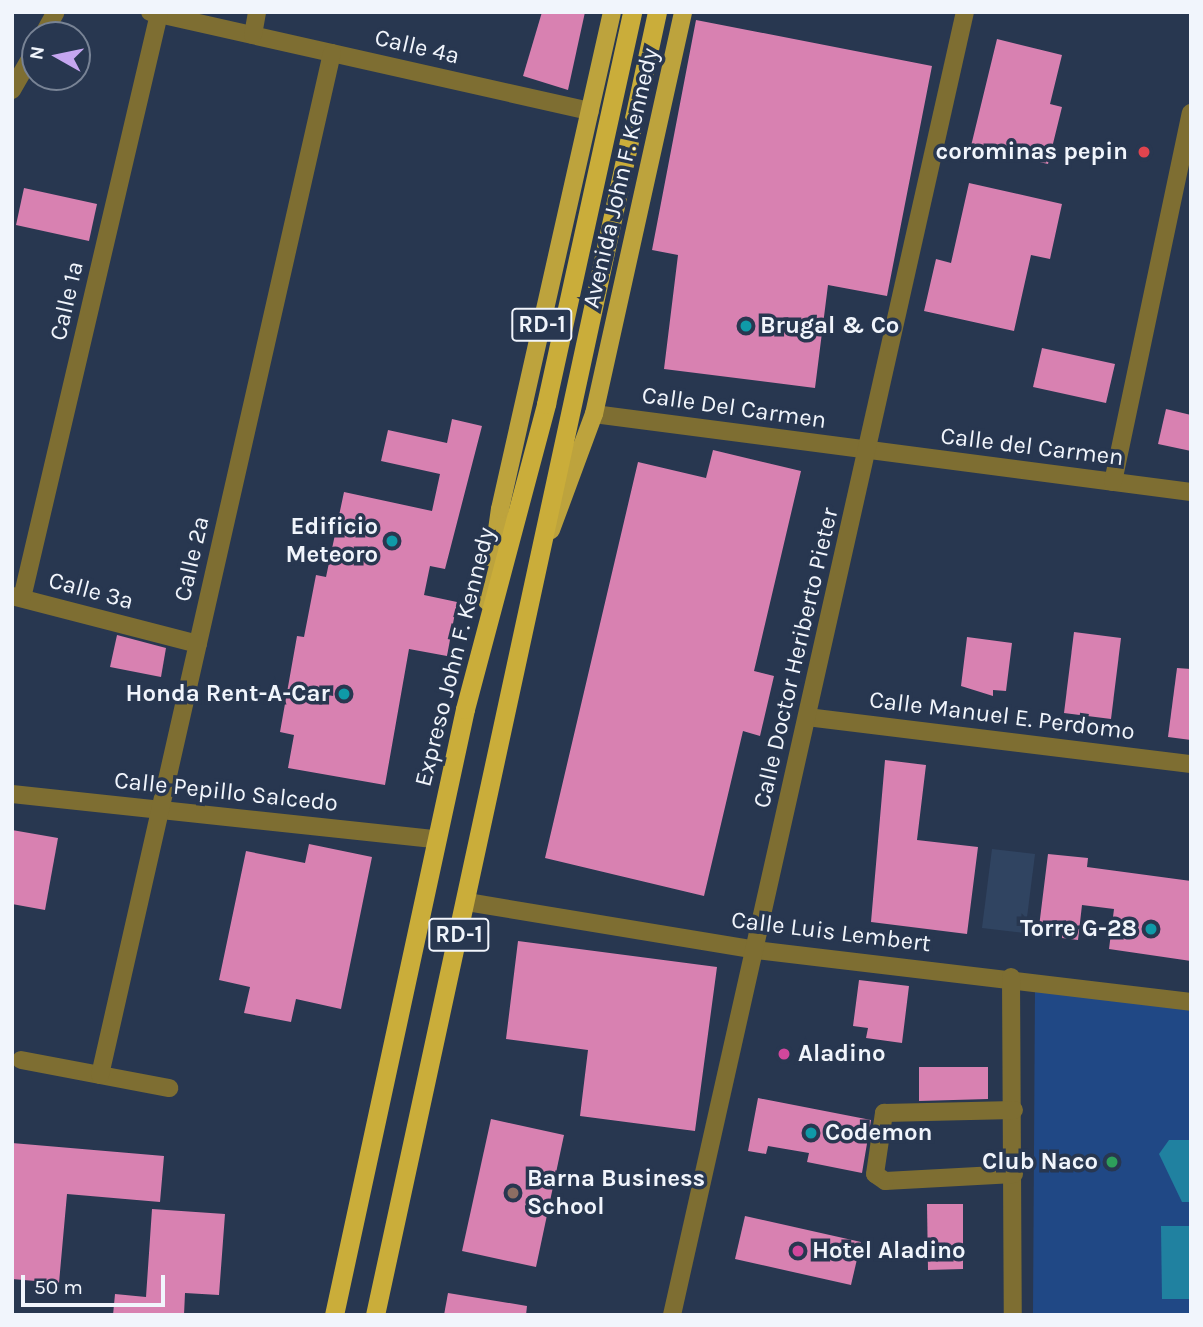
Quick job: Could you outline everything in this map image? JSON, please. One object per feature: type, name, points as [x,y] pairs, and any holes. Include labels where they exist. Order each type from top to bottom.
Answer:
[{"type":"highway","name":"Expreso John F. Kennedy","points":[[334,1315],[481,640],[546,404],[632,12]]},
{"type":"highway","name":"RD-1","points":[[374,1315],[467,902],[570,407],[657,12]]},
{"type":"main road","name":"Avenida John F. Kennedy","points":[[481,640],[500,509],[612,12]]},
{"type":"main road","name":"Avenida John F. Kennedy","points":[[541,554],[594,414],[683,12]]},
{"type":"street","points":[[253,35],[257,12]]},
{"type":"street","name":"Calle Doctor Heriberto Pieter","points":[[672,1315],[965,12]]},
{"type":"street","name":"Calle 4a","points":[[155,13],[590,111]]},
{"type":"street","name":"Calle 1a","points":[[17,597],[155,13]]},
{"type":"street","name":"Calle 2a","points":[[100,1075],[332,53]]},
{"type":"street","points":[[12,90],[21,74]]},
{"type":"street","points":[[1114,482],[1191,113]]},
{"type":"street","name":"Calle Del Carmen","points":[[594,414],[867,450]]},
{"type":"street","name":"Calle del Carmen","points":[[867,450],[1191,492]]},
{"type":"street","name":"Calle 3a","points":[[17,597],[198,645]]},
{"type":"street","name":"Calle Manuel E. Perdomo","points":[[807,717],[1191,764]]},
{"type":"street","name":"Calle Pepillo Salcedo","points":[[12,794],[436,839]]},
{"type":"street","name":"Calle Luis Lembert","points":[[467,902],[756,950],[1011,977],[1191,1002]]},
{"type":"street","points":[[1011,977],[1014,1110],[1013,1315]]},
{"type":"street","points":[[21,1060],[169,1088]]},
{"type":"street","points":[[1014,1110],[884,1113],[875,1174],[885,1181],[1014,1174]]},
{"type":"shaded area","points":[[992,849],[1035,854],[1025,933],[982,928]]},
{"type":"shaded area","name":"Club Naco","points":[[1035,989],[1191,1010],[1191,1315],[1033,1315]]},
{"type":"shaded area","points":[[1169,1140],[1191,1140],[1191,1202],[1182,1202],[1159,1154]]},
{"type":"shaded area","points":[[1161,1226],[1191,1226],[1191,1299],[1162,1299]]},
{"type":"building","points":[[542,12],[585,12],[568,90],[523,76]]},
{"type":"building","points":[[696,20],[932,66],[887,296],[828,285],[815,388],[664,369],[678,255],[652,250]]},
{"type":"building","points":[[997,39],[1062,55],[1050,104],[1062,107],[1048,164],[971,146]]},
{"type":"building","points":[[969,183],[1062,204],[1050,259],[1031,255],[1014,331],[924,311],[936,259],[951,263]]},
{"type":"building","points":[[24,188],[97,204],[89,241],[16,225]]},
{"type":"building","points":[[1042,348],[1115,364],[1106,403],[1033,387]]},
{"type":"building","points":[[1166,409],[1191,415],[1191,451],[1158,444]]},
{"type":"building","points":[[452,419],[482,426],[445,569],[430,566],[424,595],[457,602],[447,656],[409,649],[385,785],[288,768],[294,735],[280,732],[297,636],[304,637],[316,575],[326,577],[344,492],[432,511],[440,474],[381,461],[388,430],[447,443]]},
{"type":"building","points":[[713,450],[801,471],[754,671],[774,676],[760,736],[743,731],[704,896],[545,858],[638,462],[706,478]]},
{"type":"building","points":[[1074,632],[1121,638],[1111,719],[1064,713]]},
{"type":"building","points":[[117,635],[166,648],[161,677],[110,667]]},
{"type":"building","points":[[967,637],[1012,643],[1006,691],[993,690],[993,696],[961,686]]},
{"type":"building","points":[[1177,668],[1191,669],[1191,740],[1168,737]]},
{"type":"building","points":[[885,760],[926,765],[917,840],[978,847],[967,934],[871,922]]},
{"type":"building","points":[[12,830],[58,838],[45,910],[12,904]]},
{"type":"building","points":[[309,844],[372,857],[341,1009],[296,999],[291,1022],[244,1013],[250,987],[219,980],[246,851],[305,863]]},
{"type":"building","points":[[1048,854],[1088,858],[1087,867],[1191,881],[1191,961],[1109,949],[1114,909],[1082,905],[1078,940],[1038,935]]},
{"type":"building","points":[[518,941],[717,967],[695,1131],[580,1116],[588,1050],[506,1039]]},
{"type":"building","points":[[859,980],[909,986],[902,1043],[866,1038],[868,1028],[853,1026]]},
{"type":"building","points":[[919,1067],[988,1067],[988,1099],[919,1101]]},
{"type":"building","name":"Codemon","points":[[758,1098],[871,1120],[862,1173],[807,1162],[809,1153],[768,1146],[766,1154],[748,1151]]},
{"type":"building","name":"Barna Business School","points":[[491,1119],[564,1135],[536,1267],[462,1251]]},
{"type":"building","points":[[12,1143],[164,1156],[160,1202],[67,1194],[59,1283],[12,1279]]},
{"type":"building","points":[[927,1204],[963,1204],[963,1269],[928,1270]]},
{"type":"building","points":[[152,1209],[225,1214],[219,1295],[185,1293],[184,1315],[113,1315],[115,1294],[146,1297]]},
{"type":"building","name":"Hotel Aladino","points":[[745,1216],[861,1242],[851,1285],[735,1259]]},
{"type":"building","points":[[448,1293],[527,1306],[526,1315],[444,1315]]},
{"type":"place","name":"corominas pepin","points":[[1144,152]]},
{"type":"place","name":"Brugal & Co","points":[[746,326]]},
{"type":"place","name":"Edificio Meteoro","points":[[392,541]]},
{"type":"place","name":"Honda Rent-A-Car","points":[[344,694]]},
{"type":"place","name":"Torre G-28","points":[[1151,929]]},
{"type":"place","name":"Aladino","points":[[784,1054]]},
{"type":"place","name":"Codemon","points":[[811,1133]]},
{"type":"place","name":"Club Naco","points":[[1112,1162]]},
{"type":"place","name":"Barna Business School","points":[[513,1193]]},
{"type":"place","name":"Hotel Aladino","points":[[798,1251]]}]
